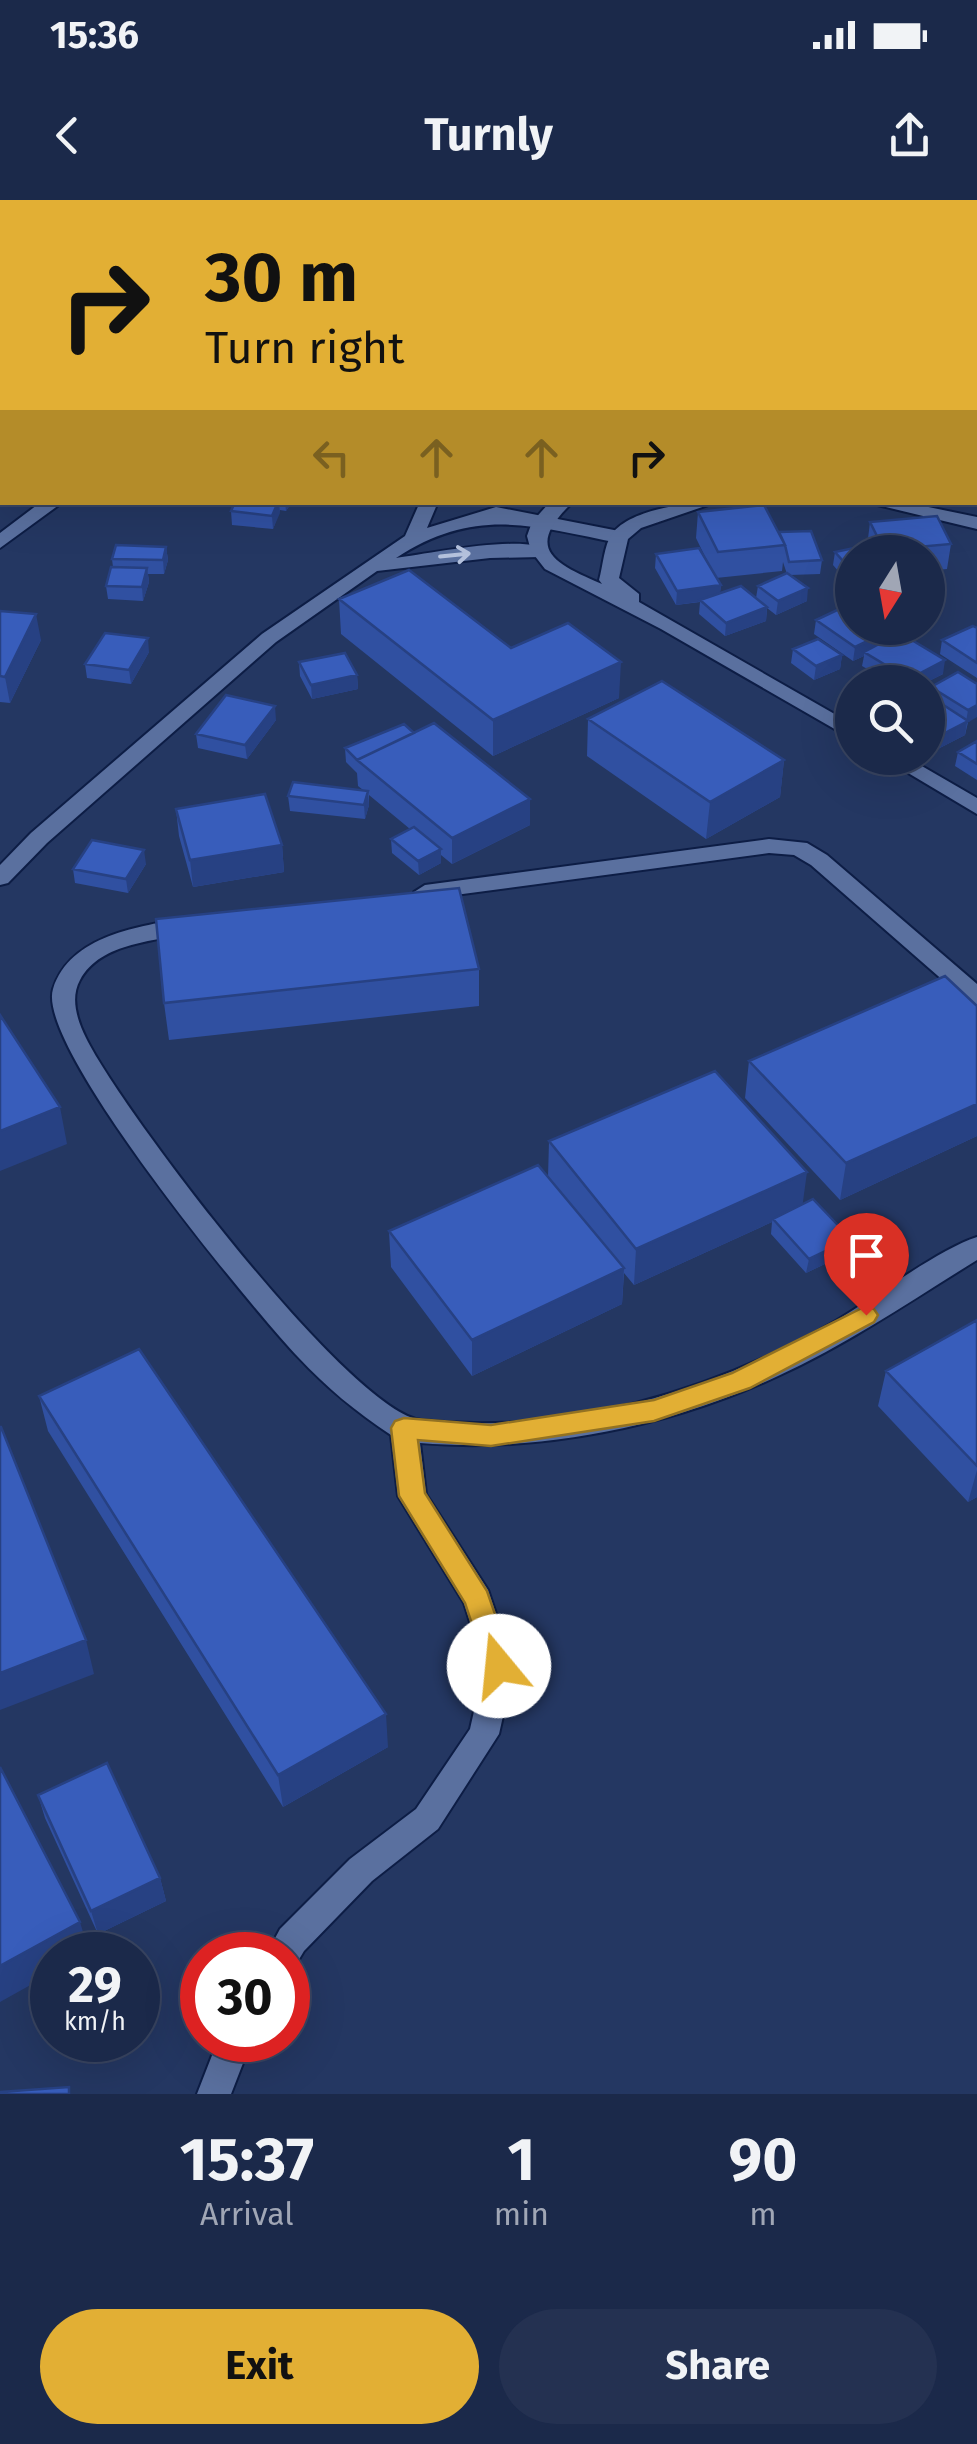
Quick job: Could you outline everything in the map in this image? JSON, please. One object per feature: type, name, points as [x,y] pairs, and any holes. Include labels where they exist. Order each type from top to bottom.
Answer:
[{"type":"street","points":[[0,542],[50,505]]},
{"type":"street","points":[[413,540],[427,505]]},
{"type":"street","points":[[479,505],[510,516],[618,537]]},
{"type":"street","points":[[561,505],[542,522],[536,536],[540,551],[556,569],[652,614],[835,723]]},
{"type":"street","points":[[652,614],[609,580],[618,537],[634,524],[698,505]]},
{"type":"street","points":[[889,505],[977,523]]},
{"type":"street","points":[[0,878],[40,838],[269,638],[322,598],[413,540],[470,520],[510,516]]},
{"type":"street","points":[[371,567],[490,552],[540,551]]},
{"type":"street","points":[[923,775],[977,807]]},
{"type":"street","points":[[406,894],[770,846],[799,848],[819,860],[977,997]]},
{"type":"street","points":[[208,922],[94,951],[74,967],[62,996],[68,1021],[107,1094],[206,1230],[304,1343],[355,1394],[404,1428],[491,1436],[654,1410],[741,1380],[834,1335],[977,1248]]},
{"type":"street","points":[[300,1932],[361,1870],[427,1819],[484,1734],[499,1666],[478,1599],[412,1496],[404,1428]]},
{"type":"street","points":[[214,2094],[227,2062]]},
{"type":"building","points":[[234,505],[277,505],[272,516],[231,511]]},
{"type":"building","points":[[764,505],[785,545],[718,552],[698,512]]},
{"type":"building","points":[[937,516],[951,544],[945,545],[945,535],[876,535],[870,522]]},
{"type":"building","points":[[811,531],[822,560],[789,562],[779,532]]},
{"type":"building","points":[[116,545],[166,547],[163,560],[112,559]]},
{"type":"building","points":[[699,548],[721,585],[677,591],[656,554]]},
{"type":"building","points":[[111,567],[147,568],[142,587],[106,586]]},
{"type":"building","points":[[409,570],[511,648],[568,623],[621,662],[493,720],[339,599]]},
{"type":"building","points":[[787,573],[808,588],[778,601],[758,586]]},
{"type":"building","points":[[741,586],[767,607],[726,623],[700,600]]},
{"type":"building","points":[[0,611],[36,614],[5,677],[0,676]]},
{"type":"building","points":[[835,611],[835,633],[816,620]]},
{"type":"building","points":[[973,626],[977,628],[977,663],[945,642]]},
{"type":"building","points":[[105,633],[148,638],[129,670],[85,664]]},
{"type":"building","points":[[818,639],[842,655],[816,666],[793,649]]},
{"type":"building","points":[[877,645],[920,645],[945,660],[936,665],[886,665],[864,652]]},
{"type":"building","points":[[345,653],[357,675],[311,685],[299,662]]},
{"type":"building","points":[[958,672],[977,684],[977,705],[968,710],[945,696],[945,679]]},
{"type":"building","points":[[662,681],[784,760],[710,802],[588,719]]},
{"type":"building","points":[[226,695],[275,706],[245,745],[196,734]]},
{"type":"building","points":[[945,706],[968,721],[945,733]]},
{"type":"building","points":[[434,723],[530,799],[452,838],[357,760]]},
{"type":"building","points":[[404,724],[414,733],[357,760],[345,748]]},
{"type":"building","points":[[977,741],[977,764],[958,752]]},
{"type":"building","points":[[293,782],[368,791],[364,805],[288,796]]},
{"type":"building","points":[[265,794],[282,845],[190,860],[176,809]]},
{"type":"building","points":[[414,827],[441,849],[418,861],[391,839]]},
{"type":"building","points":[[92,840],[144,850],[126,879],[73,869]]},
{"type":"building","points":[[459,888],[479,969],[164,1003],[156,919]]},
{"type":"building","points":[[945,976],[977,1006],[977,1104],[846,1163],[749,1061]]},
{"type":"building","points":[[0,1015],[60,1107],[0,1131]]},
{"type":"building","points":[[715,1071],[807,1172],[636,1249],[549,1141]]},
{"type":"building","points":[[538,1165],[624,1268],[472,1340],[389,1231]]},
{"type":"building","points":[[813,1199],[851,1239],[809,1259],[773,1219]]},
{"type":"building","points":[[977,1320],[977,1466],[886,1371]]},
{"type":"building","points":[[139,1349],[386,1714],[278,1775],[39,1396]]},
{"type":"building","points":[[0,1427],[86,1640],[0,1673]]},
{"type":"building","points":[[107,1763],[160,1878],[91,1911],[38,1795]]},
{"type":"building","points":[[0,1767],[80,1922],[62,1932],[30,1932],[30,1950],[0,1966]]},
{"type":"building","points":[[69,2087],[69,2094],[0,2094],[0,2092]]},
{"type":"route","points":[[499,1666],[478,1599],[412,1496],[404,1428],[491,1436],[654,1410],[741,1380],[866,1315]]}]
